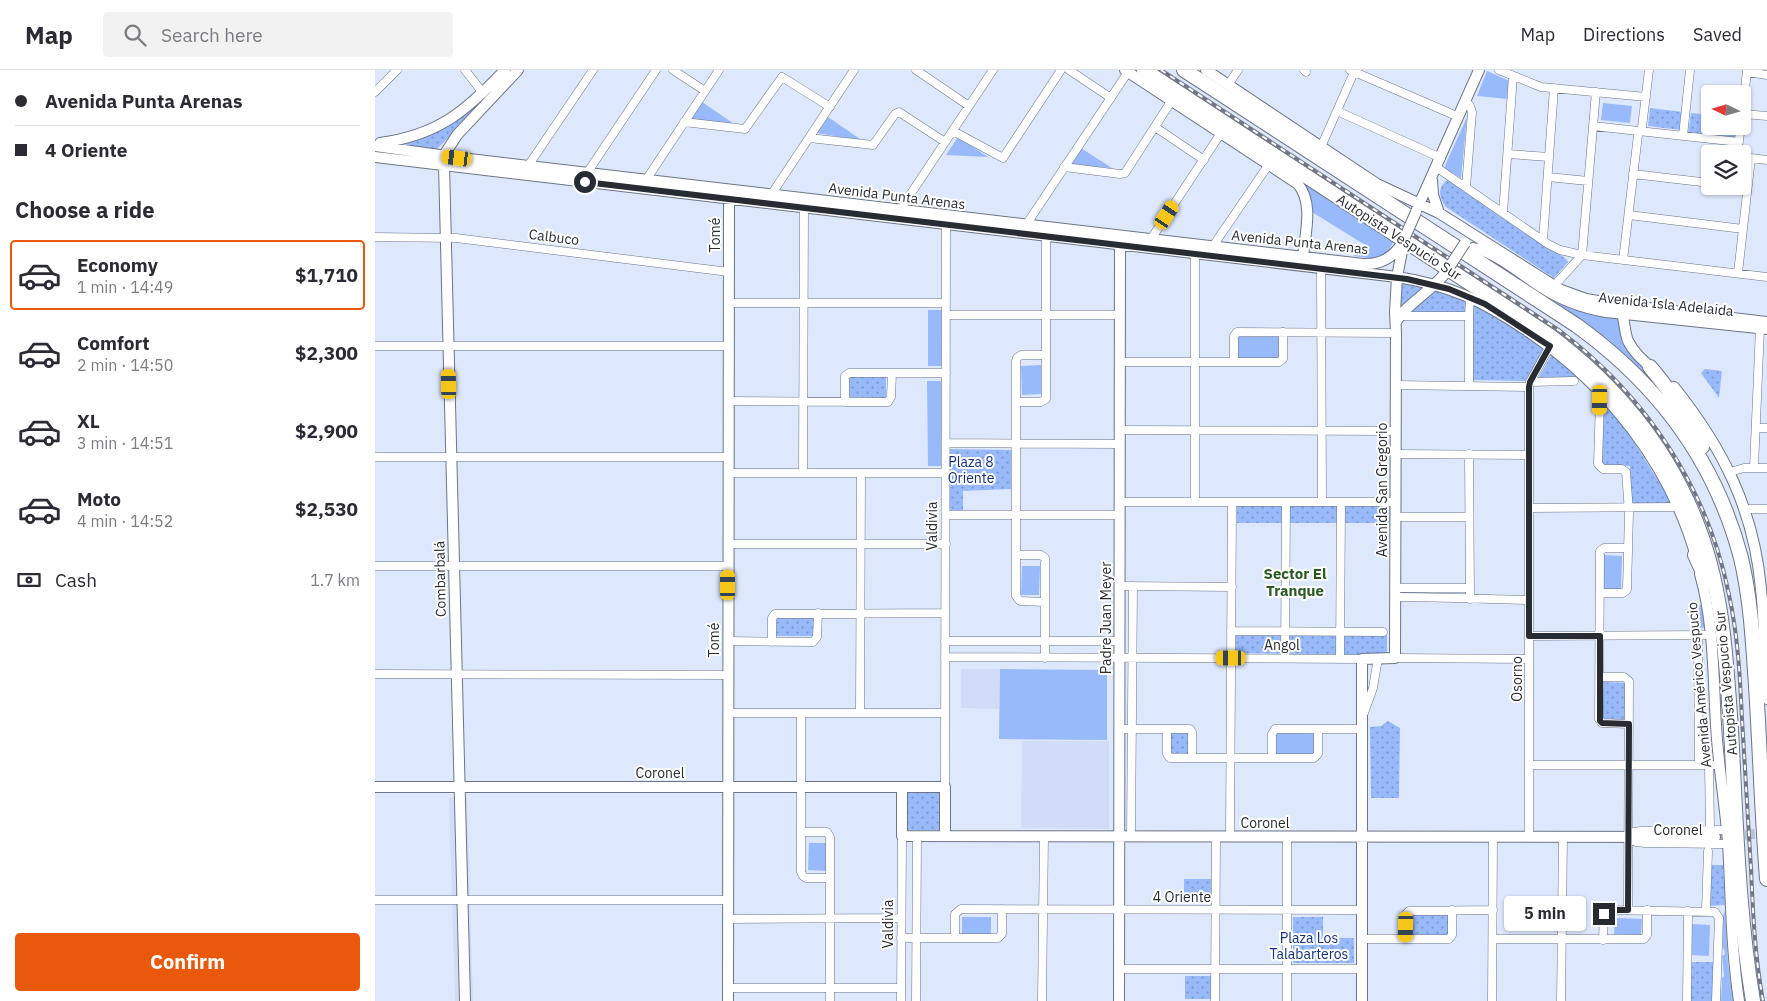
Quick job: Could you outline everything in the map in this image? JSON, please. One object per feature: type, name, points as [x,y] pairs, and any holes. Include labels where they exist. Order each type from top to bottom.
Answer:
[{"type":"highway","name":"Autopista Vespucio Sur","points":[[1144,70],[1537,326],[1599,376],[1649,434],[1665,458],[1696,520],[1709,560],[1722,619],[1727,666],[1741,902],[1753,1001]]},
{"type":"highway","name":"Autopista Vespucio Sur","points":[[1184,70],[1533,297],[1606,348],[1644,382],[1664,405],[1695,450],[1715,486],[1740,557],[1750,609],[1767,878]]},
{"type":"highway","points":[[1650,367],[1671,391],[1684,411],[1702,447],[1715,486]]},
{"type":"highway","points":[[1695,555],[1722,619]]},
{"type":"main road","points":[[375,145],[406,138],[435,128],[465,109],[505,70]]},
{"type":"main road","points":[[444,161],[457,135],[518,70]]},
{"type":"main road","points":[[1206,70],[1377,184],[1418,208],[1439,213],[1554,286],[1575,296],[1615,304],[1765,326]]},
{"type":"main road","points":[[1403,242],[1479,70]]},
{"type":"main road","points":[[1127,71],[1295,181],[1305,197],[1308,212],[1303,257],[1304,263],[1309,267]]},
{"type":"main road","name":"Avenida Punta Arenas","points":[[375,145],[444,161],[729,194],[771,195],[900,210],[946,220],[1046,236],[1120,240],[1151,239],[1363,264],[1375,264],[1390,257],[1403,242]]},
{"type":"main road","name":"Avenida Punta Arenas","points":[[375,157],[528,166],[646,180],[804,208],[1026,225],[1195,253],[1397,277]]},
{"type":"main road","name":"Combarbalá","points":[[444,161],[465,1001]]},
{"type":"main road","points":[[1436,167],[1433,195],[1439,213]]},
{"type":"main road","name":"Tomé","points":[[727,1001],[729,194]]},
{"type":"main road","points":[[1398,324],[1435,285],[1459,252],[1469,246],[1465,229]]},
{"type":"main road","name":"Padre Juan Meyer","points":[[1119,1001],[1120,240]]},
{"type":"main road","name":"Avenida San Gregorio","points":[[1395,658],[1398,324],[1395,312],[1397,277],[1403,242]]},
{"type":"main road","name":"Avenida Isla Adelaida","points":[[1469,246],[1488,253],[1562,299],[1591,310],[1765,326]]},
{"type":"main road","name":"Avenida Américo Vespucio","points":[[1397,277],[1435,285],[1471,298],[1499,312],[1550,346],[1577,368],[1626,420],[1652,458],[1679,507],[1695,555],[1704,591],[1710,635],[1714,765],[1727,830],[1733,948],[1739,1001]]},
{"type":"main road","points":[[1615,304],[1620,308],[1625,330],[1630,344],[1636,353],[1650,367],[1677,384],[1730,472],[1745,509],[1756,549],[1765,614],[1767,699]]},
{"type":"main road","name":"Angol","points":[[1362,659],[1395,658]]},
{"type":"main road","points":[[1361,1001],[1362,725],[1367,688],[1362,659]]},
{"type":"main road","name":"Coronel","points":[[375,786],[945,787]]},
{"type":"main road","name":"Valdivia","points":[[945,787],[945,836]]},
{"type":"main road","name":"Valdivia","points":[[902,788],[902,836]]},
{"type":"main road","name":"Coronel","points":[[902,836],[1629,837],[1712,834]]},
{"type":"street","points":[[375,92],[397,70]]},
{"type":"street","points":[[465,70],[483,93]]},
{"type":"street","points":[[528,166],[593,70]]},
{"type":"street","points":[[587,173],[656,70]]},
{"type":"street","points":[[673,70],[705,91]]},
{"type":"street","points":[[646,180],[719,70]]},
{"type":"street","points":[[771,195],[854,70]]},
{"type":"street","points":[[915,70],[969,106]]},
{"type":"street","points":[[900,210],[993,70]]},
{"type":"street","points":[[953,131],[1003,158],[1061,70]]},
{"type":"street","points":[[1069,70],[1111,98]]},
{"type":"street","points":[[1228,85],[1238,70]]},
{"type":"street","points":[[1499,70],[1537,86],[1646,97]]},
{"type":"street","points":[[1623,260],[1638,135],[1642,127],[1649,70]]},
{"type":"street","points":[[1683,136],[1690,70]]},
{"type":"street","points":[[1026,225],[1127,71]]},
{"type":"street","points":[[1321,147],[1353,71],[1459,117]]},
{"type":"street","points":[[1746,85],[1747,71],[1767,75]]},
{"type":"street","points":[[1503,213],[1513,76]]},
{"type":"street","points":[[684,122],[741,130],[747,127],[782,77],[830,107]]},
{"type":"street","points":[[1543,240],[1555,88]]},
{"type":"street","points":[[1554,286],[1582,255],[1596,92]]},
{"type":"street","points":[[1064,168],[1120,174],[1127,172],[1172,100]]},
{"type":"street","points":[[1466,101],[1472,112],[1466,187]]},
{"type":"street","points":[[1337,111],[1436,167],[1560,250],[1582,255],[1767,277]]},
{"type":"street","points":[[809,138],[870,145],[876,142],[895,114],[899,112],[945,142]]},
{"type":"street","points":[[1751,113],[1767,116]]},
{"type":"street","points":[[1155,126],[1204,160]]},
{"type":"street","points":[[1593,126],[1739,142]]},
{"type":"street","points":[[1151,239],[1221,133]]},
{"type":"street","points":[[1738,145],[1740,135]]},
{"type":"street","points":[[1508,154],[1549,157]]},
{"type":"street","points":[[1751,158],[1767,160]]},
{"type":"street","points":[[1213,246],[1269,164]]},
{"type":"street","points":[[1633,174],[1701,182]]},
{"type":"street","points":[[1548,177],[1588,181]]},
{"type":"street","points":[[1738,273],[1745,195]]},
{"type":"street","points":[[803,473],[804,208]]},
{"type":"street","points":[[1629,215],[1743,229]]},
{"type":"street","name":"Valdivia","points":[[945,787],[946,220]]},
{"type":"street","points":[[1016,402],[1045,401],[1047,397],[1046,236]]},
{"type":"street","name":"Calbuco","points":[[375,237],[445,238],[729,272]]},
{"type":"street","points":[[1195,253],[1195,502]]},
{"type":"street","points":[[1321,268],[1322,502]]},
{"type":"street","points":[[1469,386],[1469,316],[1471,298]]},
{"type":"street","points":[[729,303],[946,304]]},
{"type":"street","points":[[946,315],[1120,315]]},
{"type":"street","points":[[1234,362],[1235,333],[1321,332],[1469,316]]},
{"type":"street","points":[[1754,467],[1758,388],[1765,326]]},
{"type":"street","points":[[1120,362],[1280,362],[1283,359],[1283,332]]},
{"type":"street","points":[[375,346],[729,346]]},
{"type":"street","name":"Osorno","points":[[1529,837],[1529,384],[1550,346]]},
{"type":"street","points":[[1045,602],[1017,600],[1016,402],[1017,358],[1021,355],[1046,355]]},
{"type":"street","points":[[729,401],[889,401],[891,397],[891,373]]},
{"type":"street","points":[[845,402],[845,378],[848,374],[946,373]]},
{"type":"street","points":[[1396,385],[1469,386],[1574,381]]},
{"type":"street","points":[[1758,388],[1767,388]]},
{"type":"street","points":[[1600,400],[1599,466],[1603,469],[1625,470],[1629,548],[1627,590],[1623,593],[1600,593]]},
{"type":"street","points":[[1756,428],[1767,428]]},
{"type":"street","points":[[1120,430],[1396,431]]},
{"type":"street","points":[[946,443],[1120,444]]},
{"type":"street","points":[[1396,454],[1529,455]]},
{"type":"street","points":[[1469,454],[1470,600]]},
{"type":"street","points":[[375,457],[729,457]]},
{"type":"street","points":[[1730,472],[1744,468],[1767,468]]},
{"type":"street","points":[[728,473],[946,473]]},
{"type":"street","points":[[860,713],[861,473]]},
{"type":"street","points":[[1120,502],[1396,502]]},
{"type":"street","points":[[1231,836],[1232,502]]},
{"type":"street","points":[[1285,658],[1286,502]]},
{"type":"street","points":[[1340,659],[1341,502]]},
{"type":"street","points":[[1529,508],[1679,507]]},
{"type":"street","points":[[1745,509],[1767,510]]},
{"type":"street","points":[[946,515],[1120,515]]},
{"type":"street","points":[[1396,517],[1469,517]]},
{"type":"street","points":[[728,544],[946,544]]},
{"type":"street","points":[[1629,548],[1604,548],[1601,550],[1600,593],[1601,722],[1629,724]]},
{"type":"street","points":[[1016,555],[1041,555],[1045,558],[1045,658]]},
{"type":"street","points":[[375,566],[728,566]]},
{"type":"street","points":[[1120,586],[1232,587]]},
{"type":"street","name":"Padre Juan Meyer","points":[[1131,836],[1133,586]]},
{"type":"street","points":[[1396,592],[1470,588]]},
{"type":"street","points":[[1396,592],[1470,600],[1529,600]]},
{"type":"street","points":[[728,642],[815,641],[818,636],[818,613]]},
{"type":"street","points":[[772,642],[772,618],[775,614],[945,613]]},
{"type":"street","name":"Angol","points":[[1231,631],[1383,632]]},
{"type":"street","points":[[1698,635],[1699,765]]},
{"type":"street","points":[[1529,636],[1710,635]]},
{"type":"street","points":[[945,641],[1120,641]]},
{"type":"street","name":"Angol","points":[[945,657],[1362,659]]},
{"type":"street","points":[[1367,688],[1378,658]]},
{"type":"street","name":"Angol","points":[[1395,658],[1529,659]]},
{"type":"street","points":[[375,674],[728,675]]},
{"type":"street","points":[[1600,677],[1624,677],[1628,679],[1628,910]]},
{"type":"street","points":[[728,713],[945,713]]},
{"type":"street","points":[[801,713],[802,874],[806,878],[830,878]]},
{"type":"street","points":[[1272,758],[1272,734],[1274,730],[1362,725]]},
{"type":"street","points":[[1120,728],[1191,730],[1192,758]]},
{"type":"street","points":[[1167,729],[1168,757],[1231,759],[1315,758],[1318,754],[1318,729]]},
{"type":"street","points":[[1529,765],[1714,765],[1712,834]]},
{"type":"street","name":"Coronel","points":[[1712,834],[1727,830]]},
{"type":"street","points":[[801,832],[827,832],[830,835],[830,1001]]},
{"type":"street","name":"Valdivia","points":[[901,1001],[902,836]]},
{"type":"street","name":"Valdivia","points":[[916,1001],[917,836]]},
{"type":"street","points":[[1042,1001],[1044,836]]},
{"type":"street","points":[[1215,1001],[1216,836]]},
{"type":"street","points":[[1287,836],[1287,1001]]},
{"type":"street","points":[[1493,837],[1493,1001]]},
{"type":"street","points":[[1561,1001],[1563,837]]},
{"type":"street","name":"Coronel","points":[[1629,837],[1636,842],[1645,843],[1728,844]]},
{"type":"street","points":[[1706,911],[1708,851]]},
{"type":"street","points":[[375,900],[728,900]]},
{"type":"street","points":[[901,938],[999,938],[1002,934],[1002,909]]},
{"type":"street","name":"4 Oriente","points":[[955,938],[955,915],[958,910],[1362,910]]},
{"type":"street","points":[[1362,939],[1451,938],[1452,910]]},
{"type":"street","points":[[1406,939],[1407,912],[1493,910]]},
{"type":"street","points":[[1603,940],[1605,912],[1607,910],[1712,911],[1719,918],[1716,1001]]},
{"type":"street","points":[[1493,940],[1645,938],[1647,910]]},
{"type":"street","points":[[1687,1001],[1688,911]]},
{"type":"street","points":[[728,919],[901,918]]},
{"type":"street","points":[[1119,970],[1362,969]]},
{"type":"street","points":[[727,988],[901,988]]},
{"type":"shaded area","points":[[961,669],[1000,669],[999,709],[961,708]]},
{"type":"shaded area","points":[[1022,741],[1109,741],[1109,829],[1021,828]]},
{"type":"shaded area","points":[[449,798],[467,798],[473,1001],[455,1001]]},
{"type":"green space","points":[[1487,71],[1510,81],[1508,99],[1477,96]]},
{"type":"green space","points":[[481,102],[481,105],[436,150],[398,146],[398,143],[463,115]]},
{"type":"green space","points":[[702,102],[737,126],[691,119]]},
{"type":"green space","points":[[1603,103],[1632,106],[1630,123],[1601,120]]},
{"type":"green space","points":[[1650,108],[1683,112],[1681,130],[1648,126]]},
{"type":"green space","points":[[1691,113],[1701,114],[1701,135],[1737,135],[1736,139],[1688,134]]},
{"type":"green space","points":[[828,117],[863,141],[817,133]]},
{"type":"green space","points":[[1467,117],[1461,178],[1444,168]]},
{"type":"green space","points":[[958,137],[988,157],[946,155]]},
{"type":"green space","points":[[1081,148],[1112,168],[1069,165]]},
{"type":"green space","points":[[1300,180],[1394,241],[1386,253],[1377,258],[1353,256],[1370,248],[1312,212],[1311,199]]},
{"type":"green space","points":[[1447,180],[1565,258],[1568,262],[1554,278],[1446,207],[1440,190]]},
{"type":"green space","points":[[1401,282],[1426,285],[1398,313]]},
{"type":"green space","points":[[1434,289],[1469,300],[1468,314],[1408,312]]},
{"type":"green space","points":[[1550,298],[1619,317],[1640,360],[1659,388],[1610,341]]},
{"type":"green space","points":[[1473,304],[1496,315],[1544,349],[1527,381],[1473,380],[1471,315]]},
{"type":"green space","points":[[928,310],[943,310],[943,366],[928,366]]},
{"type":"green space","points":[[1238,335],[1279,336],[1279,361],[1238,360]]},
{"type":"green space","points":[[1552,354],[1581,378],[1538,378]]},
{"type":"green space","points":[[1041,365],[1041,394],[1022,395],[1021,366]]},
{"type":"green space","points":[[1705,369],[1722,371],[1719,398],[1701,373]]},
{"type":"green space","points":[[851,376],[886,377],[886,398],[850,397],[849,379]]},
{"type":"green space","points":[[927,381],[942,381],[942,466],[928,466]]},
{"type":"green space","points":[[1604,402],[1631,437],[1672,503],[1634,504],[1631,502],[1630,466],[1604,465],[1602,463]]},
{"type":"green space","name":"Plaza 8 Oriente","points":[[950,449],[1011,450],[1011,489],[963,491],[963,510],[950,510]]},
{"type":"green space","points":[[1237,506],[1390,506],[1390,523],[1237,523]]},
{"type":"green space","points":[[1604,555],[1622,556],[1621,589],[1604,589]]},
{"type":"green space","points":[[1022,566],[1040,566],[1039,595],[1021,595]]},
{"type":"green space","points":[[1692,605],[1703,605],[1705,628],[1693,628]]},
{"type":"green space","points":[[777,616],[814,617],[814,636],[776,636]]},
{"type":"green space","points":[[1236,629],[1387,629],[1387,655],[1236,653]]},
{"type":"green space","points":[[1000,669],[1107,670],[1107,740],[999,739]]},
{"type":"green space","points":[[1604,682],[1627,683],[1625,721],[1602,719]]},
{"type":"green space","points":[[1388,721],[1400,728],[1399,798],[1371,798],[1370,727],[1381,726]]},
{"type":"green space","points":[[1189,731],[1189,753],[1170,753],[1170,732]]},
{"type":"green space","points":[[1275,732],[1315,734],[1314,755],[1274,754]]},
{"type":"green space","points":[[941,788],[942,830],[906,830],[905,789]]},
{"type":"green space","points":[[809,843],[826,843],[826,871],[808,870]]},
{"type":"green space","points":[[1710,865],[1723,865],[1725,905],[1708,906]]},
{"type":"green space","points":[[1184,879],[1211,879],[1211,902],[1184,902]]},
{"type":"green space","points":[[1725,911],[1728,963],[1733,1001],[1721,1001],[1722,978],[1724,976],[1722,956],[1725,954],[1723,948],[1723,916]]},
{"type":"green space","points":[[1449,913],[1448,937],[1407,936],[1408,915]]},
{"type":"green space","points":[[962,917],[991,917],[991,934],[962,935]]},
{"type":"green space","name":"Plaza Los Talabarteros","points":[[1293,917],[1323,917],[1323,938],[1354,938],[1354,963],[1293,963]]},
{"type":"green space","points":[[1615,918],[1642,919],[1641,935],[1614,934]]},
{"type":"green space","points":[[1691,924],[1710,925],[1709,956],[1690,955]]},
{"type":"green space","points":[[1690,962],[1715,962],[1714,1001],[1689,1001]]},
{"type":"green space","points":[[1185,976],[1212,976],[1212,999],[1185,999]]},
{"type":"tunnel","points":[[1715,837],[1767,833]]},
{"type":"railway","points":[[1161,70],[1560,331],[1620,385],[1646,415],[1669,447],[1689,482],[1706,518],[1719,556],[1732,610],[1737,641],[1755,935],[1763,1001]]},
{"type":"district","name":"Sector El Tranque","points":[[1295,582]]},
{"type":"route","points":[[585,182],[1407,279],[1449,289],[1485,304],[1550,346],[1529,387],[1529,636],[1600,636],[1600,721],[1602,723],[1629,724],[1628,910],[1607,910],[1604,914]]}]
